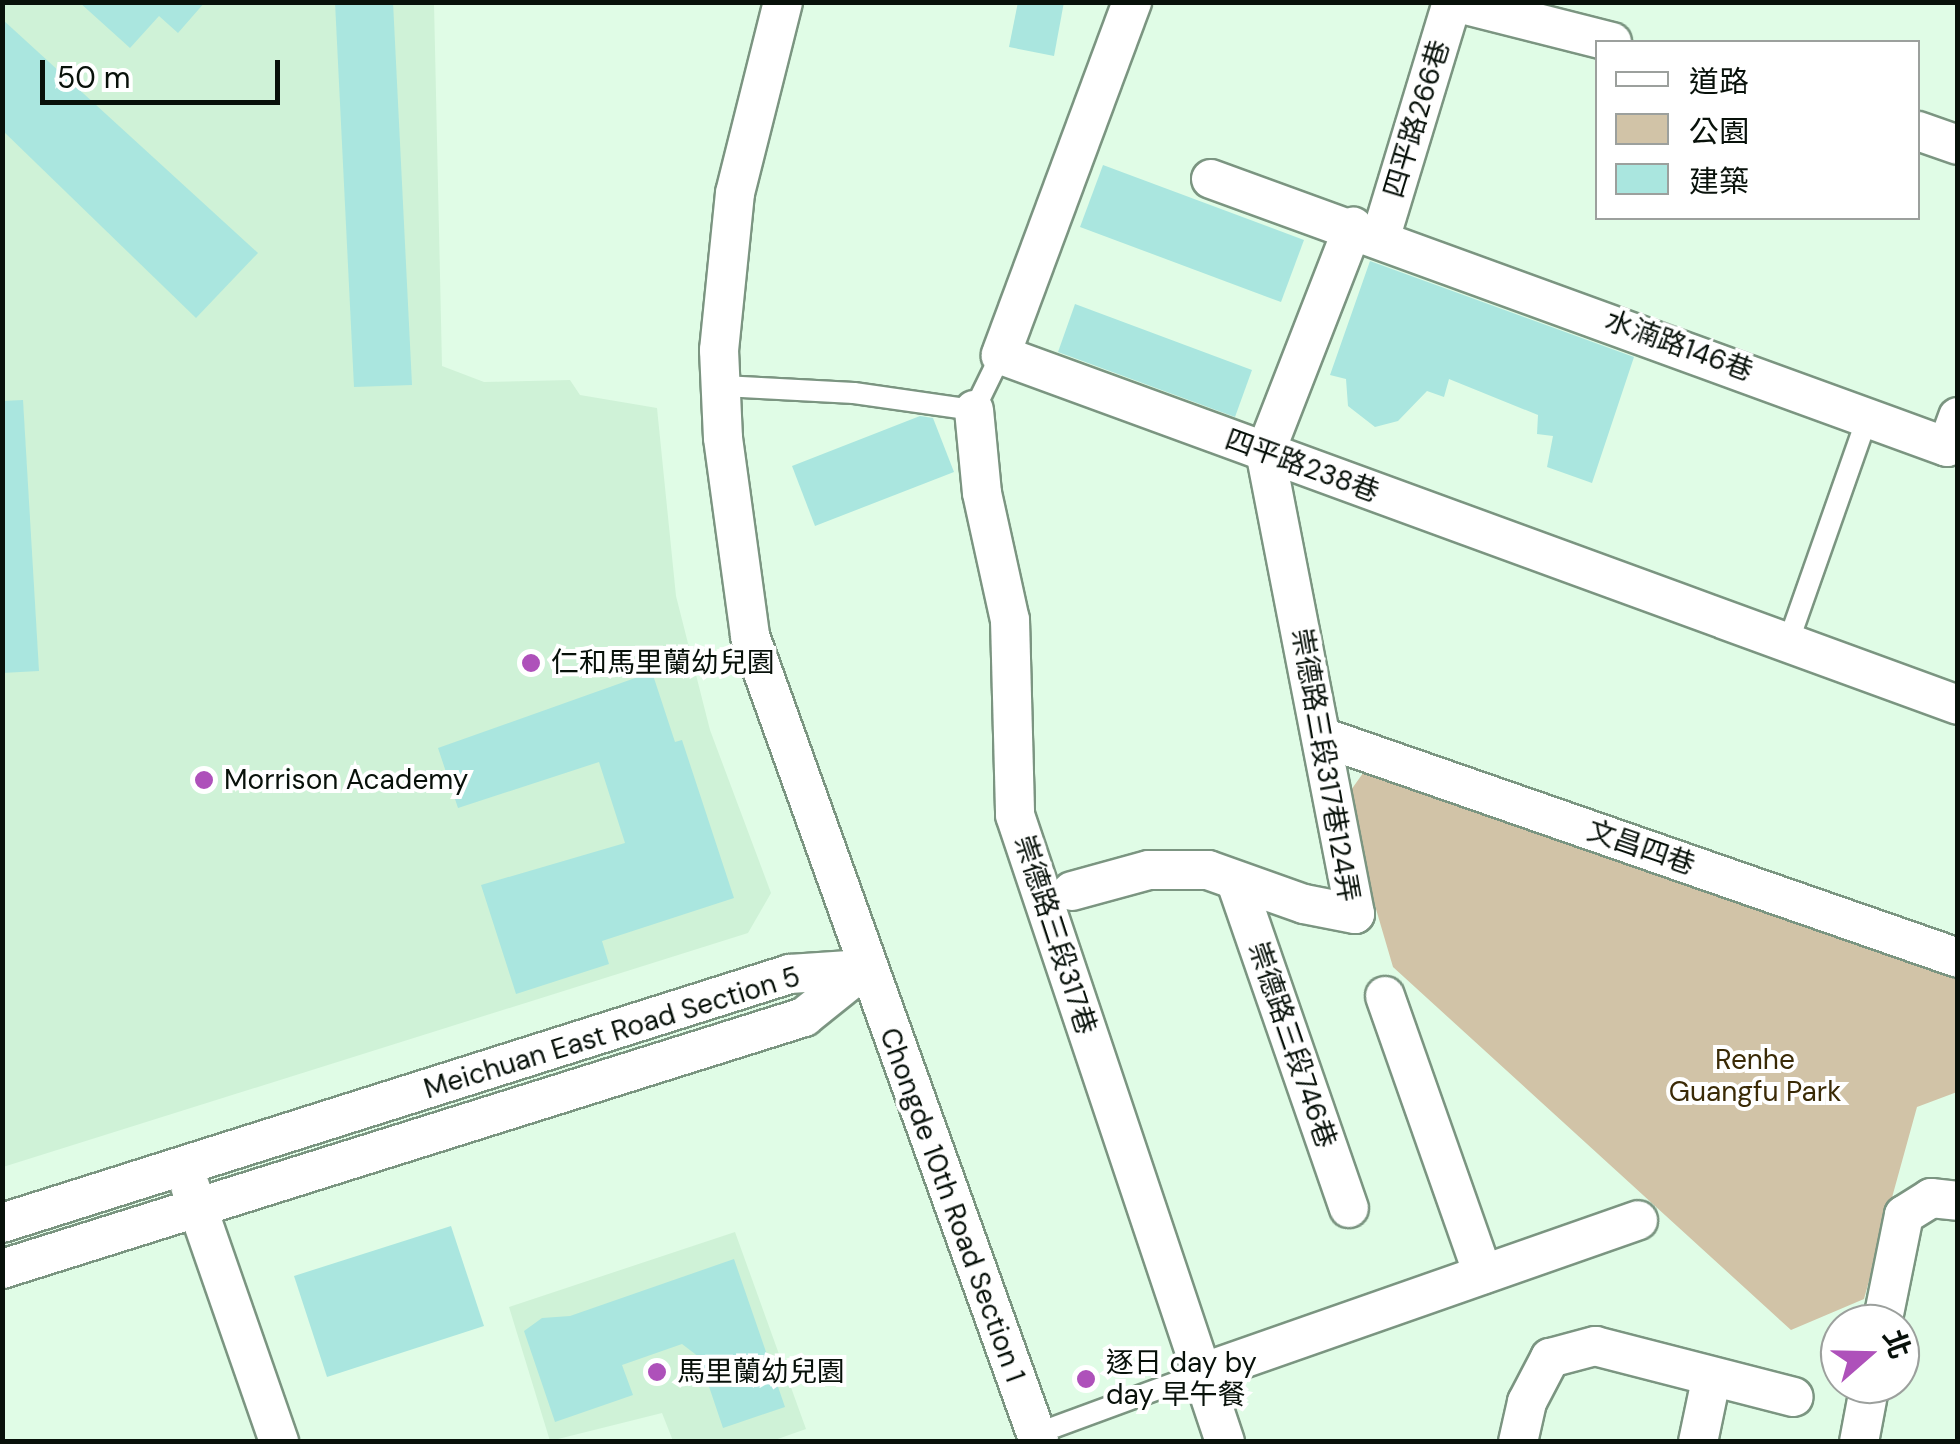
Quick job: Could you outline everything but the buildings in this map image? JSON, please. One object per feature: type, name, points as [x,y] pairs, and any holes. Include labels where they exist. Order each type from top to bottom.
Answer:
[{"type":"street","name":"Chongde 10th Road Section 1","points":[[783,2],[735,193],[721,316],[723,438],[750,636],[864,969],[1037,1438]]},
{"type":"street","points":[[1001,355],[1132,2]]},
{"type":"street","points":[[1453,2],[1604,40]]},
{"type":"street","name":"四平路266巷","points":[[1266,453],[1367,232],[1453,2]]},
{"type":"street","points":[[1920,132],[1958,145]]},
{"type":"street","name":"水湳路146巷","points":[[1211,178],[1868,416],[1954,438]]},
{"type":"street","name":"四平路238巷","points":[[1001,355],[1788,640],[1958,706]]},
{"type":"street","name":"崇德路三段317巷","points":[[974,410],[982,493],[1010,620],[1015,815],[1225,1442]]},
{"type":"street","name":"崇德路三段317巷124弄","points":[[1072,891],[1148,870],[1208,870],[1236,882],[1355,914],[1266,453]]},
{"type":"street","name":"文昌四巷","points":[[1324,738],[1958,958]]},
{"type":"street","name":"崇德路三段746巷","points":[[1236,882],[1349,1208]]},
{"type":"street","name":"Meichuan East Road Section 5","points":[[2,1223],[790,974],[864,969]]},
{"type":"street","name":"Meichuan East Road Section 5","points":[[2,1269],[804,1017],[864,969]]},
{"type":"street","points":[[1384,996],[1483,1274]]},
{"type":"street","points":[[183,1165],[278,1442]]},
{"type":"street","points":[[1886,1304],[1904,1215],[1931,1198],[1958,1200]]},
{"type":"street","points":[[1202,1374],[1638,1220]]},
{"type":"street","points":[[1518,1442],[1528,1402],[1550,1358],[1595,1346],[1711,1380],[1794,1397]]},
{"type":"street","points":[[1698,1442],[1711,1380]]},
{"type":"street","points":[[1859,1442],[1866,1404]]},
{"type":"lane","points":[[722,386],[854,393],[974,410],[1001,355]]},
{"type":"lane","points":[[1788,640],[1868,416]]},
{"type":"lane","points":[[1037,1438],[1202,1374]]},
{"type":"shaded area","name":"Morrison Academy","points":[[3,3],[434,3],[442,366],[484,382],[570,380],[580,395],[657,408],[676,596],[710,730],[771,893],[748,933],[3,1167]]},
{"type":"shaded area","name":"馬里蘭幼兒園","points":[[735,1232],[806,1429],[772,1441],[673,1441],[662,1413],[550,1441],[509,1307]]},
{"type":"green space","name":"Renhe Guangfu Park","points":[[1368,766],[1957,974],[1957,1092],[1917,1107],[1864,1299],[1852,1304],[1820,1304],[1820,1318],[1791,1330],[1393,967],[1344,800]]},
{"type":"place","name":"仁和馬里蘭幼兒園","points":[[531,663]]},
{"type":"place","name":"Morrison Academy","points":[[204,780]]},
{"type":"place","name":"馬里蘭幼兒園","points":[[657,1372]]},
{"type":"place","name":"逐日 day by day 早午餐","points":[[1086,1379]]}]
